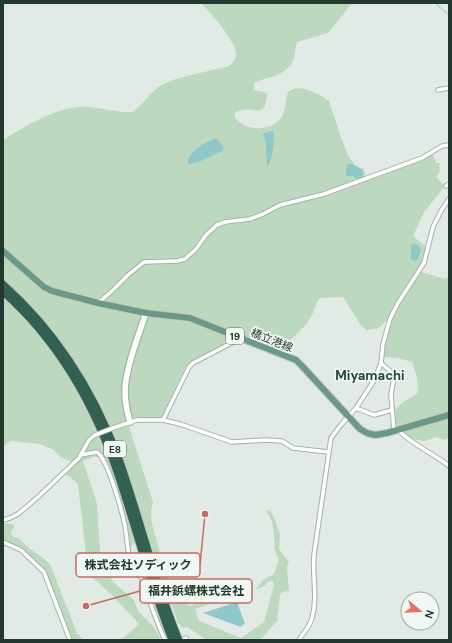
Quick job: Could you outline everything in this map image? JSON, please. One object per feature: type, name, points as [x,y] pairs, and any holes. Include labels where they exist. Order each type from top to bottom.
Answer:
[{"type":"highway","name":"E8","points":[[3,284],[24,304],[49,333],[73,366],[93,401],[118,456],[163,601],[183,640]]},
{"type":"highway","name":"E8","points":[[3,292],[34,323],[58,354],[80,387],[94,416],[119,478],[158,604],[172,640]]},
{"type":"main road","name":"橋立港線","points":[[3,251],[44,287],[64,295],[146,313],[190,318],[296,360],[360,429],[367,433],[375,435],[449,414]]},
{"type":"street","points":[[438,90],[449,88]]},
{"type":"street","points":[[98,303],[144,262],[177,261],[185,259],[196,249],[206,235],[217,224],[250,219],[280,205],[324,194],[422,158],[442,146],[449,146]]},
{"type":"street","points":[[299,640],[310,623],[315,604],[313,578],[314,555],[328,452],[332,438],[340,426],[356,408],[372,384],[381,363],[383,344],[390,319],[398,303],[424,263],[433,227],[449,199]]},
{"type":"street","points":[[130,422],[125,390],[146,313]]},
{"type":"street","points":[[163,420],[189,367],[193,363],[241,338]]},
{"type":"street","points":[[381,363],[392,372],[394,378],[391,394],[392,410],[396,430],[425,448],[449,466]]},
{"type":"street","points":[[356,408],[374,415],[392,410]]},
{"type":"street","points":[[3,520],[18,514],[56,481],[80,455],[89,440],[113,428],[130,422],[163,420],[180,424],[232,442],[265,440],[282,441],[286,442],[293,448],[328,452]]},
{"type":"street","points":[[80,455],[97,452],[103,460],[118,501],[125,526],[130,559],[140,576],[165,640]]},
{"type":"street","points":[[3,542],[21,550],[44,572],[70,640]]},
{"type":"green space","points":[[201,3],[352,3],[328,33],[297,42],[293,60],[286,70],[254,83],[254,90],[267,93],[264,108],[261,110],[241,110],[235,113],[235,117],[239,122],[250,127],[263,128],[270,126],[276,123],[282,116],[288,92],[297,88],[309,90],[329,101],[349,157],[355,165],[364,169],[366,180],[424,159],[432,153],[436,163],[440,163],[440,172],[436,177],[445,186],[424,212],[413,236],[425,246],[424,257],[421,265],[395,304],[387,320],[379,328],[367,330],[362,327],[343,297],[320,298],[309,320],[289,341],[277,347],[271,347],[241,336],[203,355],[186,366],[163,416],[159,418],[132,418],[128,424],[153,502],[151,511],[152,524],[165,570],[172,586],[179,589],[189,606],[200,602],[201,598],[207,600],[220,595],[236,595],[195,609],[199,621],[241,638],[264,622],[274,585],[273,581],[267,582],[265,586],[256,589],[263,580],[274,574],[279,560],[276,554],[272,523],[266,511],[270,510],[280,534],[279,549],[289,562],[287,567],[289,591],[282,592],[280,595],[277,621],[260,640],[207,640],[187,627],[183,628],[178,623],[146,531],[130,548],[128,534],[103,457],[93,457],[83,461],[97,504],[100,551],[112,581],[134,600],[138,611],[154,627],[161,640],[121,640],[139,624],[112,595],[93,578],[87,562],[78,485],[65,474],[74,464],[59,456],[54,450],[40,444],[12,441],[6,444],[3,448],[3,140],[44,117],[66,109],[89,107],[122,112],[133,112],[157,88],[172,80],[229,66],[234,61],[236,56],[233,44],[223,28]]},
{"type":"green space","points":[[421,272],[445,279],[449,277],[449,438],[445,440],[436,437],[424,441],[412,439],[395,427],[394,411],[402,403],[417,394],[417,378],[412,362],[398,358],[383,357],[384,345],[391,323],[407,291]]},
{"type":"green space","points":[[7,523],[14,525],[11,532],[12,537],[19,538],[50,564],[77,633],[84,640],[72,640],[54,597],[48,577],[41,566],[26,552],[3,540],[3,524]]},
{"type":"water","points":[[271,131],[274,133],[272,155],[267,167],[266,144],[263,134]]},
{"type":"water","points":[[216,138],[223,146],[224,150],[202,160],[188,164],[194,151]]},
{"type":"water","points":[[348,164],[352,164],[362,170],[363,175],[360,179],[353,176],[346,176],[346,167]]},
{"type":"water","points":[[412,244],[418,245],[421,250],[418,259],[415,261],[411,259]]},
{"type":"water","points":[[237,602],[245,624],[241,627],[203,613]]},
{"type":"waterway","points":[[435,3],[449,15]]},
{"type":"place","name":"株式会社ソディック","points":[[205,514]]},
{"type":"place","name":"福井鋲螺株式会社","points":[[86,606]]},
{"type":"district","name":"Miyamachi","points":[[370,375]]}]
